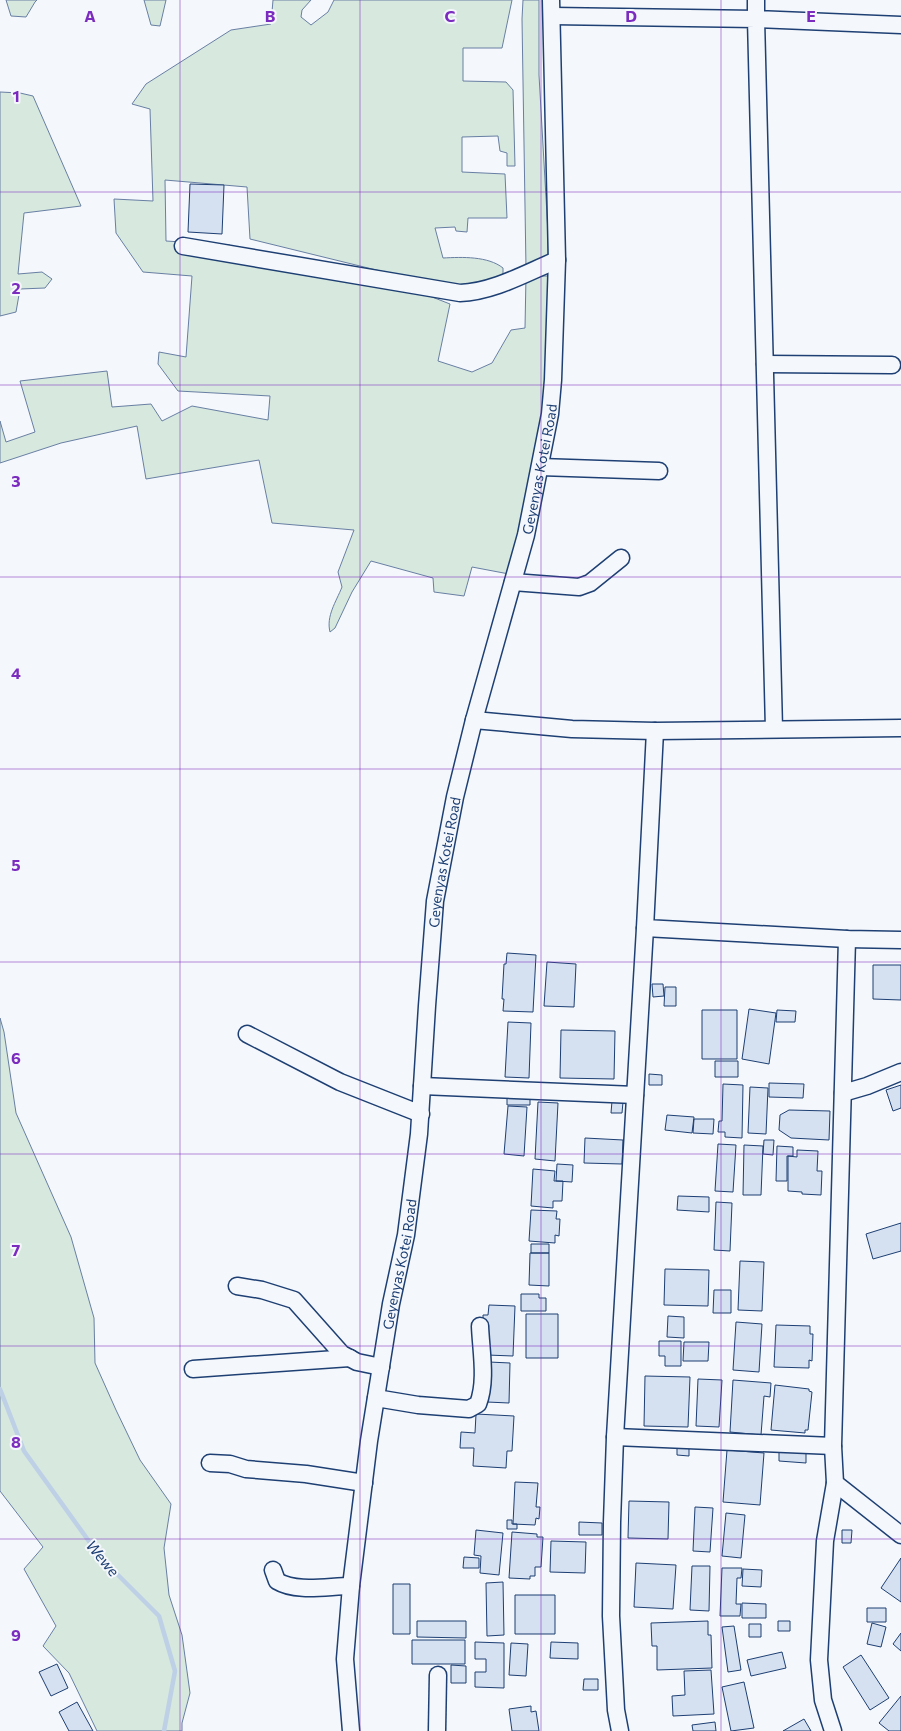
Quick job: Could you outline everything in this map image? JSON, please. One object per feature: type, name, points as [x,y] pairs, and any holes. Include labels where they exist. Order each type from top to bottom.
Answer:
[{"type":"street","points":[[756,0],[774,729]]},
{"type":"street","points":[[552,8],[901,25]]},
{"type":"street","name":"Geyenyas Kotei Road","points":[[351,1731],[345,1659],[351,1586],[376,1398],[391,1304],[406,1235],[419,1134],[436,901],[455,797],[474,720],[526,535],[546,436],[553,380],[557,260],[552,8]]},
{"type":"street","points":[[183,246],[460,293],[489,288],[557,260]]},
{"type":"street","points":[[765,364],[892,365]]},
{"type":"street","points":[[540,467],[659,471]]},
{"type":"street","points":[[513,582],[579,587],[590,582],[621,558]]},
{"type":"street","points":[[474,720],[572,729],[655,731],[901,728]]},
{"type":"street","points":[[620,1731],[616,1710],[611,1616],[612,1522],[615,1437],[655,731]]},
{"type":"street","points":[[645,928],[847,939],[901,940]]},
{"type":"street","points":[[833,1731],[823,1700],[819,1660],[825,1542],[835,1483],[833,1446],[847,939]]},
{"type":"street","points":[[247,1034],[340,1082],[420,1114]]},
{"type":"street","points":[[842,1093],[867,1086],[901,1072]]},
{"type":"street","points":[[422,1086],[635,1095]]},
{"type":"street","points":[[237,1286],[262,1290],[294,1300],[342,1354],[357,1362],[381,1367]]},
{"type":"street","points":[[376,1398],[418,1405],[469,1409],[478,1404],[481,1396],[482,1375],[480,1326]]},
{"type":"street","points":[[193,1369],[350,1358]]},
{"type":"street","points":[[615,1437],[833,1446]]},
{"type":"street","points":[[210,1463],[230,1464],[246,1469],[306,1474],[364,1483]]},
{"type":"street","points":[[835,1483],[901,1535]]},
{"type":"street","points":[[273,1570],[276,1581],[286,1586],[303,1588],[351,1586]]},
{"type":"street","points":[[437,1731],[438,1675]]},
{"type":"shaded area","points":[[6,0],[37,0],[26,17],[11,16]]},
{"type":"shaded area","points":[[144,0],[166,0],[160,26],[151,25]]},
{"type":"shaded area","points":[[273,0],[311,0],[302,10],[301,17],[311,25],[328,12],[334,0],[512,0],[502,48],[463,48],[463,81],[506,82],[513,90],[515,166],[507,166],[507,153],[500,151],[498,136],[462,137],[462,172],[505,174],[507,218],[468,218],[467,232],[456,231],[455,227],[435,228],[443,258],[490,261],[503,268],[503,274],[475,290],[417,280],[250,239],[247,187],[165,180],[166,241],[230,245],[233,253],[427,295],[450,304],[438,361],[472,372],[492,363],[511,330],[525,328],[526,276],[550,276],[547,366],[541,426],[509,574],[472,567],[464,596],[434,592],[433,578],[371,561],[352,592],[335,628],[330,632],[330,615],[342,587],[338,572],[354,530],[272,523],[259,460],[146,479],[137,426],[61,443],[0,463],[0,421],[6,442],[35,432],[20,381],[107,371],[112,407],[151,404],[162,421],[192,406],[268,420],[270,396],[178,391],[158,364],[159,352],[186,357],[192,276],[143,272],[116,233],[114,199],[153,201],[150,109],[132,104],[146,84],[231,30],[271,24]]},
{"type":"shaded area","points":[[523,0],[539,0],[539,75],[548,233],[548,254],[539,262],[526,268],[522,19]]},
{"type":"shaded area","points":[[0,92],[33,96],[81,206],[24,213],[18,274],[42,272],[52,279],[45,288],[20,289],[16,312],[0,316]]},
{"type":"shaded area","points":[[0,1018],[4,1032],[16,1113],[71,1237],[94,1318],[95,1363],[140,1460],[171,1504],[164,1548],[169,1595],[182,1635],[190,1693],[182,1723],[182,1731],[97,1731],[69,1673],[43,1646],[56,1626],[24,1569],[43,1547],[0,1491]]},
{"type":"building","points":[[190,184],[224,185],[222,234],[188,232]]},
{"type":"building","points":[[507,953],[536,955],[533,1012],[503,1011],[504,964],[506,964]]},
{"type":"building","points":[[547,962],[576,964],[574,1007],[544,1006]]},
{"type":"building","points":[[873,965],[901,965],[901,1000],[873,999]]},
{"type":"building","points":[[652,984],[663,984],[664,996],[653,997]]},
{"type":"building","points":[[665,987],[676,987],[676,1006],[664,1006]]},
{"type":"building","points":[[749,1009],[776,1013],[769,1064],[742,1059]]},
{"type":"building","points":[[702,1010],[737,1010],[737,1059],[702,1059]]},
{"type":"building","points":[[777,1010],[796,1011],[795,1022],[776,1022]]},
{"type":"building","points":[[508,1022],[531,1023],[529,1078],[505,1077]]},
{"type":"building","points":[[561,1030],[615,1031],[614,1079],[560,1078]]},
{"type":"building","points":[[715,1061],[738,1061],[738,1077],[715,1077]]},
{"type":"building","points":[[649,1074],[662,1075],[662,1085],[649,1085]]},
{"type":"building","points":[[769,1083],[804,1084],[803,1098],[769,1097]]},
{"type":"building","points":[[723,1084],[743,1085],[742,1138],[725,1137],[725,1132],[718,1132],[719,1121],[722,1121]]},
{"type":"building","points":[[901,1085],[901,1108],[893,1111],[886,1090]]},
{"type":"building","points":[[750,1087],[768,1088],[766,1134],[748,1133]]},
{"type":"building","points":[[507,1095],[530,1096],[530,1105],[507,1105]]},
{"type":"building","points":[[612,1101],[623,1102],[622,1113],[611,1113]]},
{"type":"building","points":[[538,1102],[558,1103],[555,1161],[535,1159]]},
{"type":"building","points":[[508,1106],[527,1107],[524,1156],[504,1154]]},
{"type":"building","points":[[789,1110],[830,1111],[829,1140],[791,1138],[779,1130],[780,1115]]},
{"type":"building","points":[[667,1115],[694,1117],[692,1133],[665,1130]]},
{"type":"building","points":[[694,1119],[714,1119],[713,1134],[693,1133]]},
{"type":"building","points":[[585,1138],[623,1140],[622,1164],[584,1163]]},
{"type":"building","points":[[764,1140],[774,1140],[773,1155],[763,1154]]},
{"type":"building","points":[[718,1144],[736,1145],[733,1192],[715,1191]]},
{"type":"building","points":[[744,1145],[763,1146],[761,1195],[743,1195]]},
{"type":"building","points":[[777,1146],[793,1147],[793,1156],[787,1156],[787,1181],[776,1181]]},
{"type":"building","points":[[797,1150],[818,1151],[817,1171],[822,1171],[821,1195],[788,1191],[788,1156],[797,1157]]},
{"type":"building","points":[[557,1164],[573,1165],[572,1182],[556,1181]]},
{"type":"building","points":[[533,1169],[555,1171],[554,1181],[563,1181],[562,1201],[553,1201],[553,1208],[531,1206]]},
{"type":"building","points":[[678,1196],[709,1197],[709,1212],[677,1210]]},
{"type":"building","points":[[716,1202],[732,1203],[730,1251],[714,1250]]},
{"type":"building","points":[[531,1210],[557,1211],[556,1219],[560,1219],[559,1236],[555,1235],[555,1243],[529,1241]]},
{"type":"building","points":[[901,1223],[901,1251],[873,1259],[866,1234]]},
{"type":"building","points":[[531,1244],[549,1244],[549,1253],[531,1253]]},
{"type":"building","points":[[530,1253],[549,1253],[549,1286],[529,1285]]},
{"type":"building","points":[[740,1261],[764,1262],[762,1311],[738,1310]]},
{"type":"building","points":[[665,1269],[709,1270],[708,1306],[664,1305]]},
{"type":"building","points":[[714,1290],[731,1290],[731,1313],[713,1313]]},
{"type":"building","points":[[521,1294],[539,1294],[539,1298],[546,1298],[546,1311],[521,1311]]},
{"type":"building","points":[[489,1305],[515,1306],[513,1356],[487,1355],[483,1336],[483,1315],[488,1315]]},
{"type":"building","points":[[526,1314],[558,1314],[558,1358],[526,1358]]},
{"type":"building","points":[[668,1316],[684,1317],[684,1338],[667,1337]]},
{"type":"building","points":[[736,1322],[762,1324],[759,1372],[733,1370]]},
{"type":"building","points":[[776,1325],[810,1326],[810,1334],[813,1334],[812,1361],[809,1360],[809,1368],[774,1367]]},
{"type":"building","points":[[659,1341],[681,1341],[681,1366],[665,1366],[665,1356],[659,1356]]},
{"type":"building","points":[[684,1342],[709,1342],[708,1361],[683,1361]]},
{"type":"building","points":[[489,1362],[510,1363],[509,1403],[487,1402]]},
{"type":"building","points":[[645,1376],[690,1377],[688,1427],[644,1426]]},
{"type":"building","points":[[698,1379],[722,1380],[719,1427],[696,1426]]},
{"type":"building","points":[[733,1380],[771,1383],[770,1397],[764,1396],[761,1435],[730,1432]]},
{"type":"building","points":[[775,1385],[809,1389],[812,1392],[808,1430],[805,1430],[805,1433],[771,1430]]},
{"type":"building","points":[[476,1414],[514,1416],[512,1451],[507,1451],[506,1468],[473,1466],[474,1448],[460,1448],[461,1432],[475,1433]]},
{"type":"building","points":[[677,1445],[689,1446],[689,1456],[677,1455]]},
{"type":"building","points":[[779,1449],[806,1450],[806,1463],[779,1461]]},
{"type":"building","points":[[727,1450],[764,1453],[760,1505],[723,1502]]},
{"type":"building","points":[[515,1482],[538,1483],[536,1507],[540,1507],[539,1519],[536,1518],[535,1525],[513,1524]]},
{"type":"building","points":[[629,1501],[669,1502],[668,1539],[628,1538]]},
{"type":"building","points":[[695,1507],[713,1508],[710,1552],[693,1551]]},
{"type":"building","points":[[726,1513],[745,1515],[741,1558],[722,1556]]},
{"type":"building","points":[[507,1520],[512,1520],[512,1524],[517,1524],[517,1529],[507,1529]]},
{"type":"building","points":[[579,1522],[602,1523],[602,1535],[579,1535]]},
{"type":"building","points":[[476,1530],[503,1533],[499,1575],[480,1573],[481,1556],[474,1555]]},
{"type":"building","points":[[842,1530],[852,1530],[851,1543],[842,1543]]},
{"type":"building","points":[[512,1532],[537,1534],[537,1537],[543,1537],[541,1567],[535,1567],[535,1576],[530,1576],[530,1579],[509,1578]]},
{"type":"building","points":[[551,1541],[586,1542],[585,1573],[550,1572]]},
{"type":"building","points":[[464,1557],[479,1558],[479,1568],[463,1568]]},
{"type":"building","points":[[901,1558],[901,1602],[881,1588]]},
{"type":"building","points":[[636,1563],[676,1565],[673,1609],[634,1607]]},
{"type":"building","points":[[692,1566],[710,1566],[709,1611],[690,1610]]},
{"type":"building","points":[[722,1568],[742,1568],[741,1578],[737,1578],[736,1604],[741,1604],[740,1616],[720,1616]]},
{"type":"building","points":[[743,1569],[762,1570],[761,1587],[742,1586]]},
{"type":"building","points":[[503,1582],[504,1635],[487,1636],[486,1583]]},
{"type":"building","points":[[393,1584],[410,1584],[410,1634],[393,1634]]},
{"type":"building","points":[[515,1595],[555,1595],[555,1634],[515,1634]]},
{"type":"building","points":[[742,1603],[766,1604],[766,1618],[742,1618]]},
{"type":"building","points":[[867,1608],[886,1608],[886,1622],[867,1622]]},
{"type":"building","points":[[417,1621],[466,1621],[466,1638],[417,1637]]},
{"type":"building","points":[[708,1621],[708,1635],[711,1635],[712,1668],[657,1670],[657,1646],[652,1646],[651,1623]]},
{"type":"building","points":[[778,1621],[790,1621],[790,1631],[778,1631]]},
{"type":"building","points":[[872,1623],[886,1627],[881,1647],[867,1644]]},
{"type":"building","points":[[749,1624],[761,1624],[761,1637],[749,1637]]},
{"type":"building","points":[[734,1626],[741,1670],[728,1672],[722,1627]]},
{"type":"building","points":[[901,1633],[901,1651],[893,1644]]},
{"type":"building","points":[[412,1640],[465,1640],[465,1664],[412,1664]]},
{"type":"building","points":[[475,1642],[504,1643],[504,1688],[475,1687],[475,1672],[486,1672],[486,1659],[475,1659]]},
{"type":"building","points":[[551,1642],[578,1643],[578,1659],[550,1658]]},
{"type":"building","points":[[511,1643],[528,1644],[526,1676],[509,1675]]},
{"type":"building","points":[[782,1652],[786,1668],[751,1676],[747,1660]]},
{"type":"building","points":[[861,1655],[889,1698],[870,1710],[843,1667]]},
{"type":"building","points":[[57,1664],[68,1688],[51,1696],[39,1672]]},
{"type":"building","points":[[451,1665],[466,1666],[466,1683],[451,1683]]},
{"type":"building","points":[[711,1670],[714,1714],[673,1716],[672,1696],[685,1695],[684,1671]]},
{"type":"building","points":[[584,1679],[598,1679],[598,1690],[583,1690]]},
{"type":"building","points":[[744,1682],[754,1728],[731,1731],[722,1687]]},
{"type":"building","points":[[901,1696],[901,1731],[889,1731],[879,1723]]},
{"type":"building","points":[[77,1702],[93,1731],[69,1731],[59,1712]]},
{"type":"building","points":[[531,1706],[531,1712],[536,1711],[539,1731],[512,1731],[509,1709]]},
{"type":"building","points":[[804,1719],[811,1731],[783,1731]]},
{"type":"building","points":[[715,1722],[716,1731],[693,1731],[692,1725]]},
{"type":"waterway","name":"Wewe","points":[[0,1389],[24,1451],[101,1558],[159,1616],[175,1671],[164,1731]]}]
